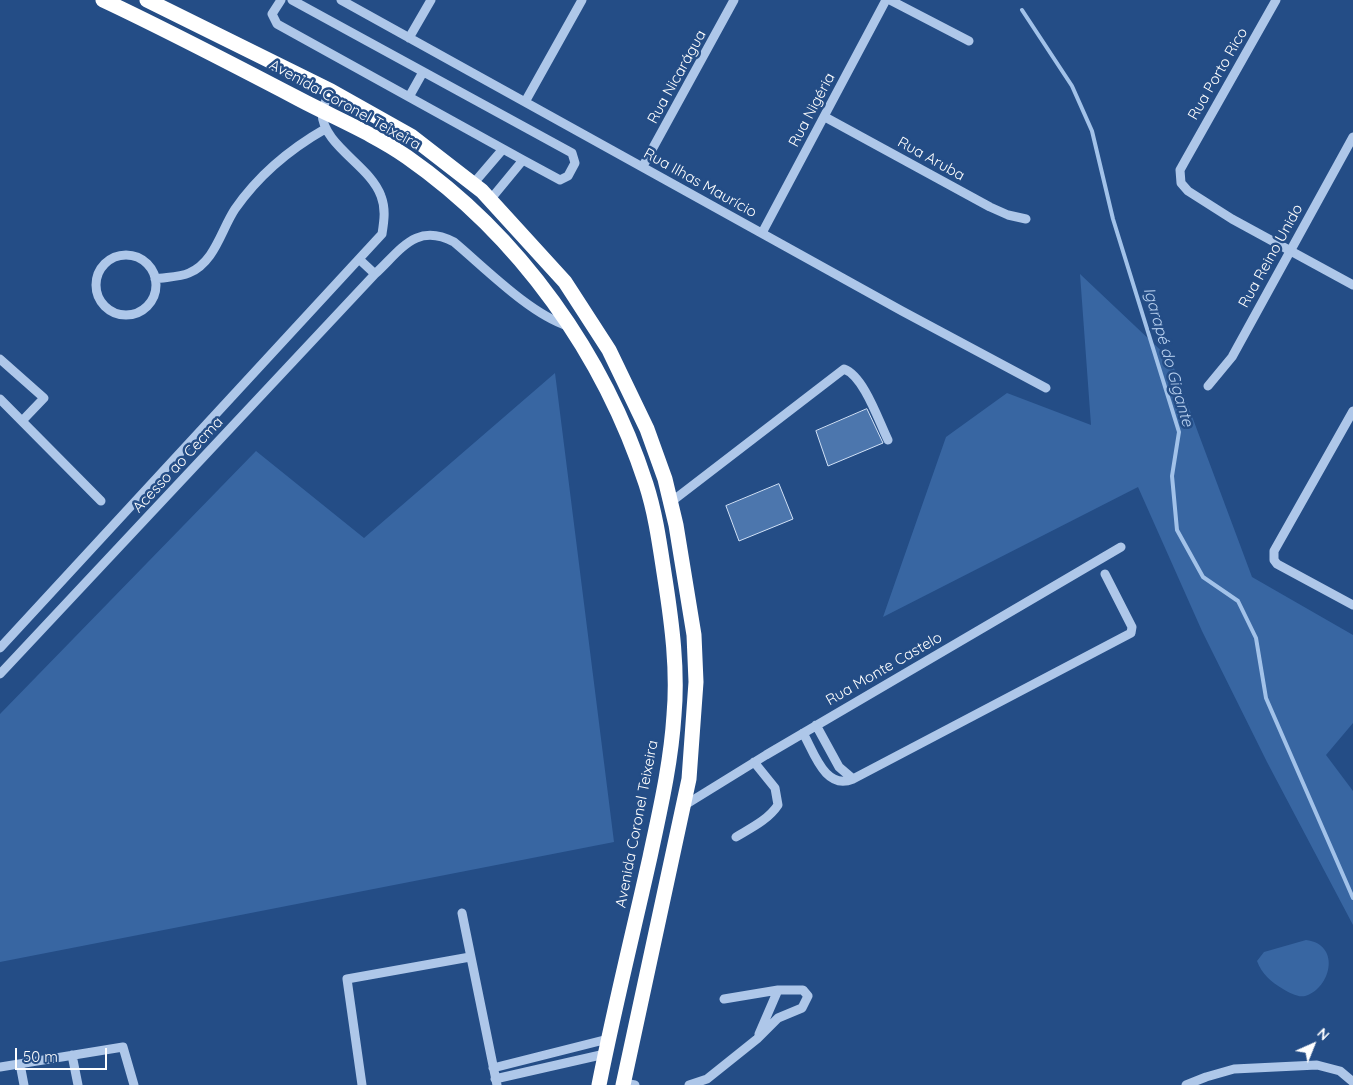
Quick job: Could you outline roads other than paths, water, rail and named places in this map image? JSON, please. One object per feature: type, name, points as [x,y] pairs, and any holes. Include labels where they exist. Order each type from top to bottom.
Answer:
[{"type":"highway","name":"Avenida Coronel Teixeira","points":[[103,0],[152,23],[404,155],[468,206],[540,284],[573,328],[597,367],[616,407],[647,487],[658,532],[673,635],[674,714],[663,797],[599,1085]]},
{"type":"highway","name":"Avenida Coronel Teixeira","points":[[147,0],[331,91],[411,136],[473,184],[565,282],[609,350],[647,428],[671,502],[694,635],[695,717],[689,779],[627,1084]]},
{"type":"street","points":[[281,0],[272,14],[277,24],[560,180],[568,176],[575,163],[572,153],[292,0]]},
{"type":"street","name":"Rua Ilhas Maurício","points":[[341,0],[1046,388]]},
{"type":"street","points":[[409,38],[431,0]]},
{"type":"street","points":[[526,102],[582,0]]},
{"type":"street","name":"Rua Nicarágua","points":[[643,166],[734,0]]},
{"type":"street","points":[[888,0],[969,41]]},
{"type":"street","name":"Rua Nigéria","points":[[762,233],[888,0]]},
{"type":"street","name":"Rua Porto Rico","points":[[1276,0],[1180,170],[1181,183],[1188,191],[1289,250]]},
{"type":"street","points":[[409,97],[423,72]]},
{"type":"street","points":[[155,279],[189,273],[208,259],[235,210],[262,177],[298,144],[325,129],[322,111],[331,91]]},
{"type":"street","name":"Rua Aruba","points":[[825,117],[990,207],[1026,219]]},
{"type":"street","name":"Acesso ao Cecma","points":[[0,648],[382,234],[385,214],[381,196],[362,168],[349,157],[325,129]]},
{"type":"street","name":"Rua Reino Unido","points":[[1208,386],[1232,357],[1289,250],[1353,137]]},
{"type":"street","points":[[473,184],[503,149]]},
{"type":"street","points":[[490,200],[523,160]]},
{"type":"street","name":"Acesso ao Cecma","points":[[0,674],[375,274],[414,237],[432,234],[442,236],[454,242],[535,309],[554,322],[573,328]]},
{"type":"street","points":[[1289,250],[1353,285]]},
{"type":"street","points":[[125,255],[145,262],[155,279],[153,298],[140,312],[131,315],[112,312],[99,299],[96,290],[96,279],[106,262],[115,257],[125,255]]},
{"type":"street","points":[[360,260],[375,274]]},
{"type":"street","points":[[0,372],[3,362],[44,398],[22,421]]},
{"type":"street","points":[[671,502],[844,370],[850,371],[865,390],[888,440]]},
{"type":"street","points":[[0,399],[101,501]]},
{"type":"street","points":[[1353,411],[1274,552],[1274,560],[1277,564],[1353,605]]},
{"type":"street","name":"Rua Monte Castelo","points":[[684,805],[816,725],[1121,547]]},
{"type":"street","points":[[803,733],[826,774],[832,780],[839,783],[853,779],[1130,633],[1132,627],[1105,574]]},
{"type":"street","points":[[816,725],[839,767],[853,779]]},
{"type":"street","points":[[736,837],[773,813],[778,804],[776,788],[754,762]]},
{"type":"street","points":[[462,913],[496,1082],[605,1054]]},
{"type":"street","points":[[362,1085],[347,980],[470,957]]},
{"type":"street","points":[[757,1040],[778,990]]},
{"type":"street","points":[[689,1085],[707,1079],[757,1040],[778,1018],[802,1008],[808,996],[803,990],[778,990],[724,999]]},
{"type":"street","points":[[493,1068],[608,1039]]},
{"type":"street","points":[[0,1067],[123,1047],[134,1085]]},
{"type":"street","points":[[72,1055],[78,1085]]},
{"type":"street","points":[[20,1064],[24,1085]]},
{"type":"street","points":[[1186,1085],[1234,1069],[1317,1065],[1340,1071],[1353,1082]]},
{"type":"waterway","name":"Igarapé do Gigante","points":[[1022,10],[1072,86],[1092,131],[1113,219],[1179,432],[1172,476],[1177,530],[1203,577],[1238,601],[1256,638],[1266,698],[1353,898]]}]
